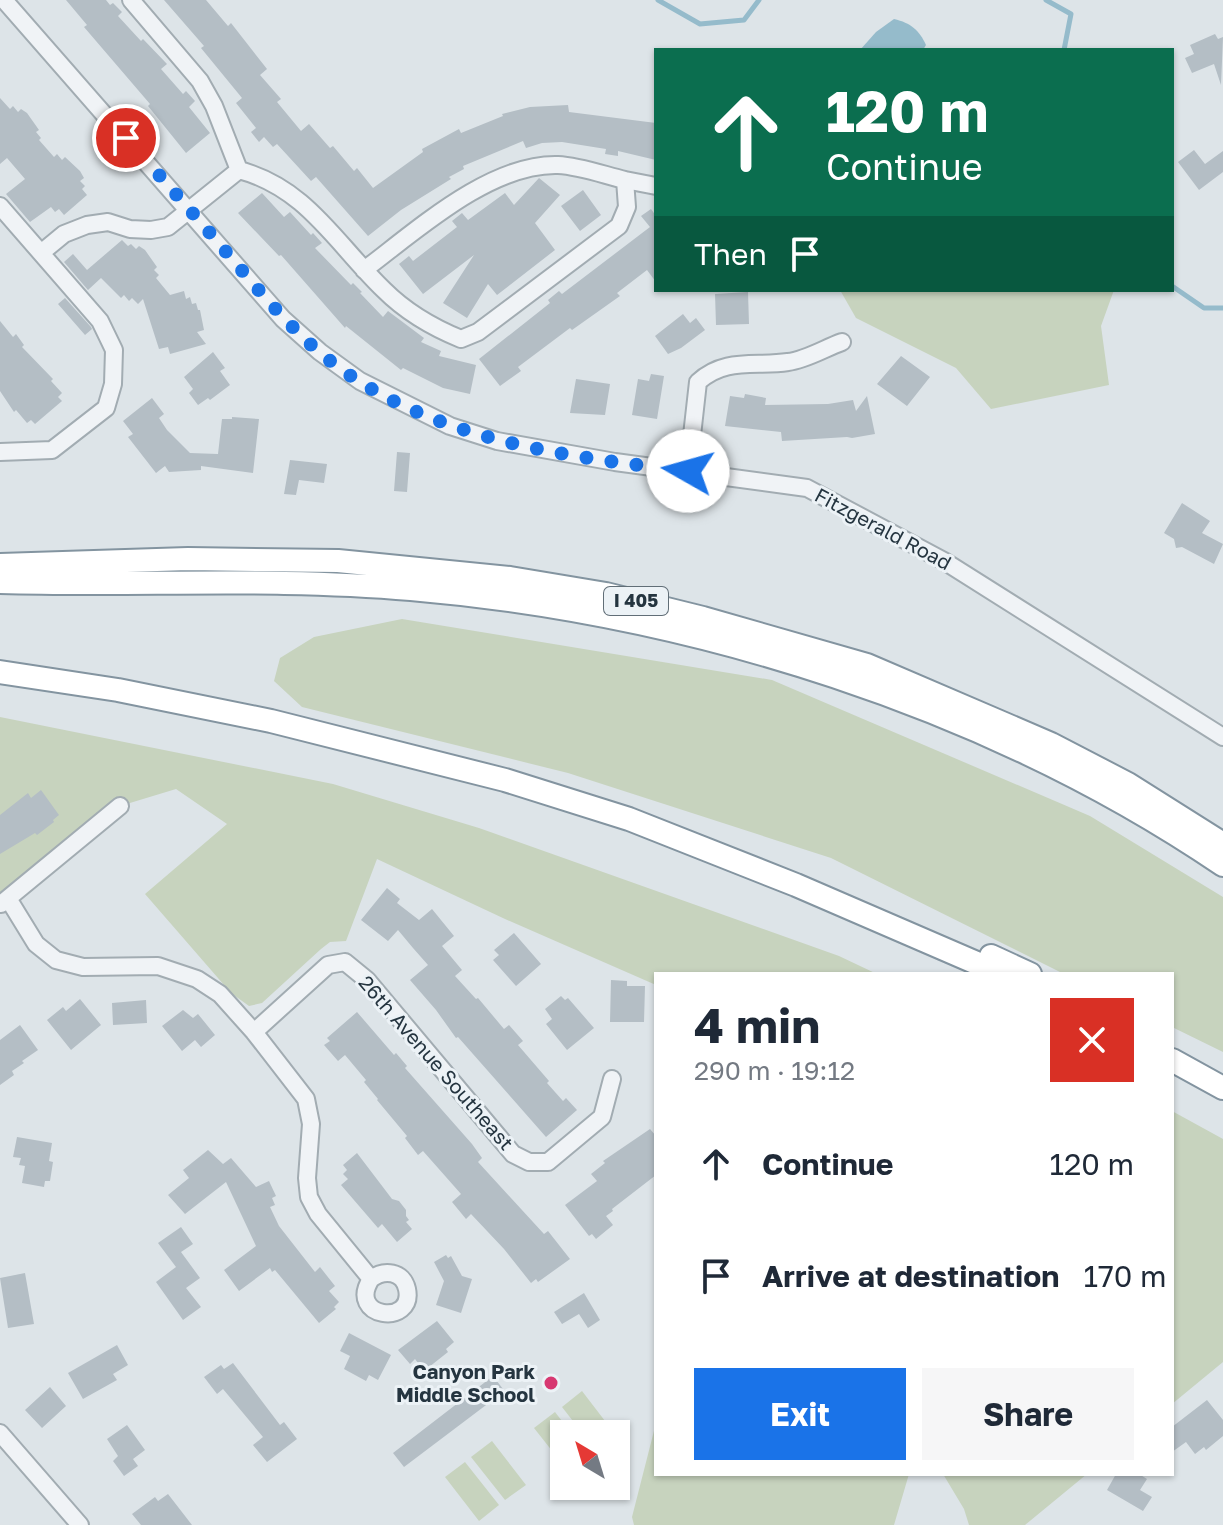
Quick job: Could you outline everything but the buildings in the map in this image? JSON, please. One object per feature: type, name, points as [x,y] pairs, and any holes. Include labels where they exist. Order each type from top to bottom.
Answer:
[{"type":"highway","name":"I 405","points":[[0,565],[188,559],[338,561],[510,578],[606,594],[867,665],[1051,744],[1128,784],[1223,844]]},
{"type":"highway","name":"I 405","points":[[0,582],[328,584],[412,589],[586,614],[725,644],[869,686],[1003,744],[1079,780],[1223,865]]},
{"type":"highway","points":[[0,672],[118,690],[271,721],[505,780],[629,819],[824,896],[997,972]]},
{"type":"highway","points":[[733,861],[776,864],[915,921],[1026,972]]},
{"type":"highway","points":[[1174,1047],[1223,1074]]},
{"type":"highway","points":[[1174,1061],[1223,1088]]},
{"type":"street","name":"Fitzgerald Road","points":[[4,0],[283,319],[320,352],[360,381],[450,426],[497,441],[615,462],[807,488],[944,561],[1223,737]]},
{"type":"street","points":[[131,0],[200,81],[214,106],[239,170]]},
{"type":"street","points":[[364,270],[460,198],[532,167],[560,165],[654,186]]},
{"type":"street","points":[[41,253],[64,234],[87,225],[108,222],[130,229],[168,227],[239,170]]},
{"type":"street","points":[[239,170],[259,175],[291,193],[308,207],[387,293],[438,330],[461,339],[478,332],[619,226],[627,207],[625,180]]},
{"type":"street","points":[[0,206],[100,321],[114,350],[113,384],[106,408],[52,450],[0,452]]},
{"type":"street","points":[[688,471],[698,382],[707,373],[720,366],[791,362],[842,342]]},
{"type":"street","points":[[120,806],[4,902],[36,944],[56,960],[83,967],[158,966],[197,979],[220,994],[306,1099],[311,1124],[307,1178],[309,1197],[318,1214],[371,1279]]},
{"type":"street","name":"26th Avenue Southeast","points":[[254,1032],[328,965],[345,962],[367,980],[513,1154],[529,1162],[548,1162],[602,1117],[612,1079]]},
{"type":"street","points":[[0,1433],[80,1525]]},
{"type":"green space","points":[[841,292],[1113,292],[1101,326],[1109,385],[991,409],[956,368],[856,318]]},
{"type":"green space","points":[[402,619],[772,680],[1090,816],[1223,897],[1223,1052],[1174,1028],[1174,972],[1060,972],[831,858],[568,773],[302,707],[274,681],[280,658],[314,637]]},
{"type":"green space","points":[[0,717],[333,784],[479,828],[839,956],[873,972],[654,972],[654,984],[377,859],[346,941],[330,942],[262,1003],[249,1006],[231,993],[145,894],[227,824],[176,789],[120,806],[0,905]]},
{"type":"green space","points":[[1174,1112],[1223,1139],[1223,1362],[1174,1402]]},
{"type":"green space","points":[[582,1391],[604,1420],[572,1420],[562,1407]]},
{"type":"green space","points":[[555,1412],[561,1420],[550,1420],[550,1448],[534,1428]]},
{"type":"green space","points":[[654,1431],[654,1476],[908,1476],[894,1525],[634,1525],[632,1517]]},
{"type":"green space","points":[[492,1441],[526,1485],[505,1500],[471,1457]]},
{"type":"green space","points":[[465,1462],[499,1505],[479,1521],[445,1477]]},
{"type":"green space","points":[[944,1476],[1085,1476],[1025,1525],[969,1525],[964,1509]]},
{"type":"water","points":[[894,19],[910,25],[926,45],[924,48],[862,48]]},
{"type":"waterway","points":[[658,0],[700,24],[744,20],[759,0]]},
{"type":"waterway","points":[[1046,0],[1071,14],[1064,48]]},
{"type":"waterway","points":[[1174,287],[1204,308],[1223,308]]},
{"type":"place","name":"Canyon Park Middle School","points":[[551,1383]]},
{"type":"route","points":[[126,138],[283,319],[320,352],[360,381],[450,426],[497,441],[615,462],[688,471]]}]
